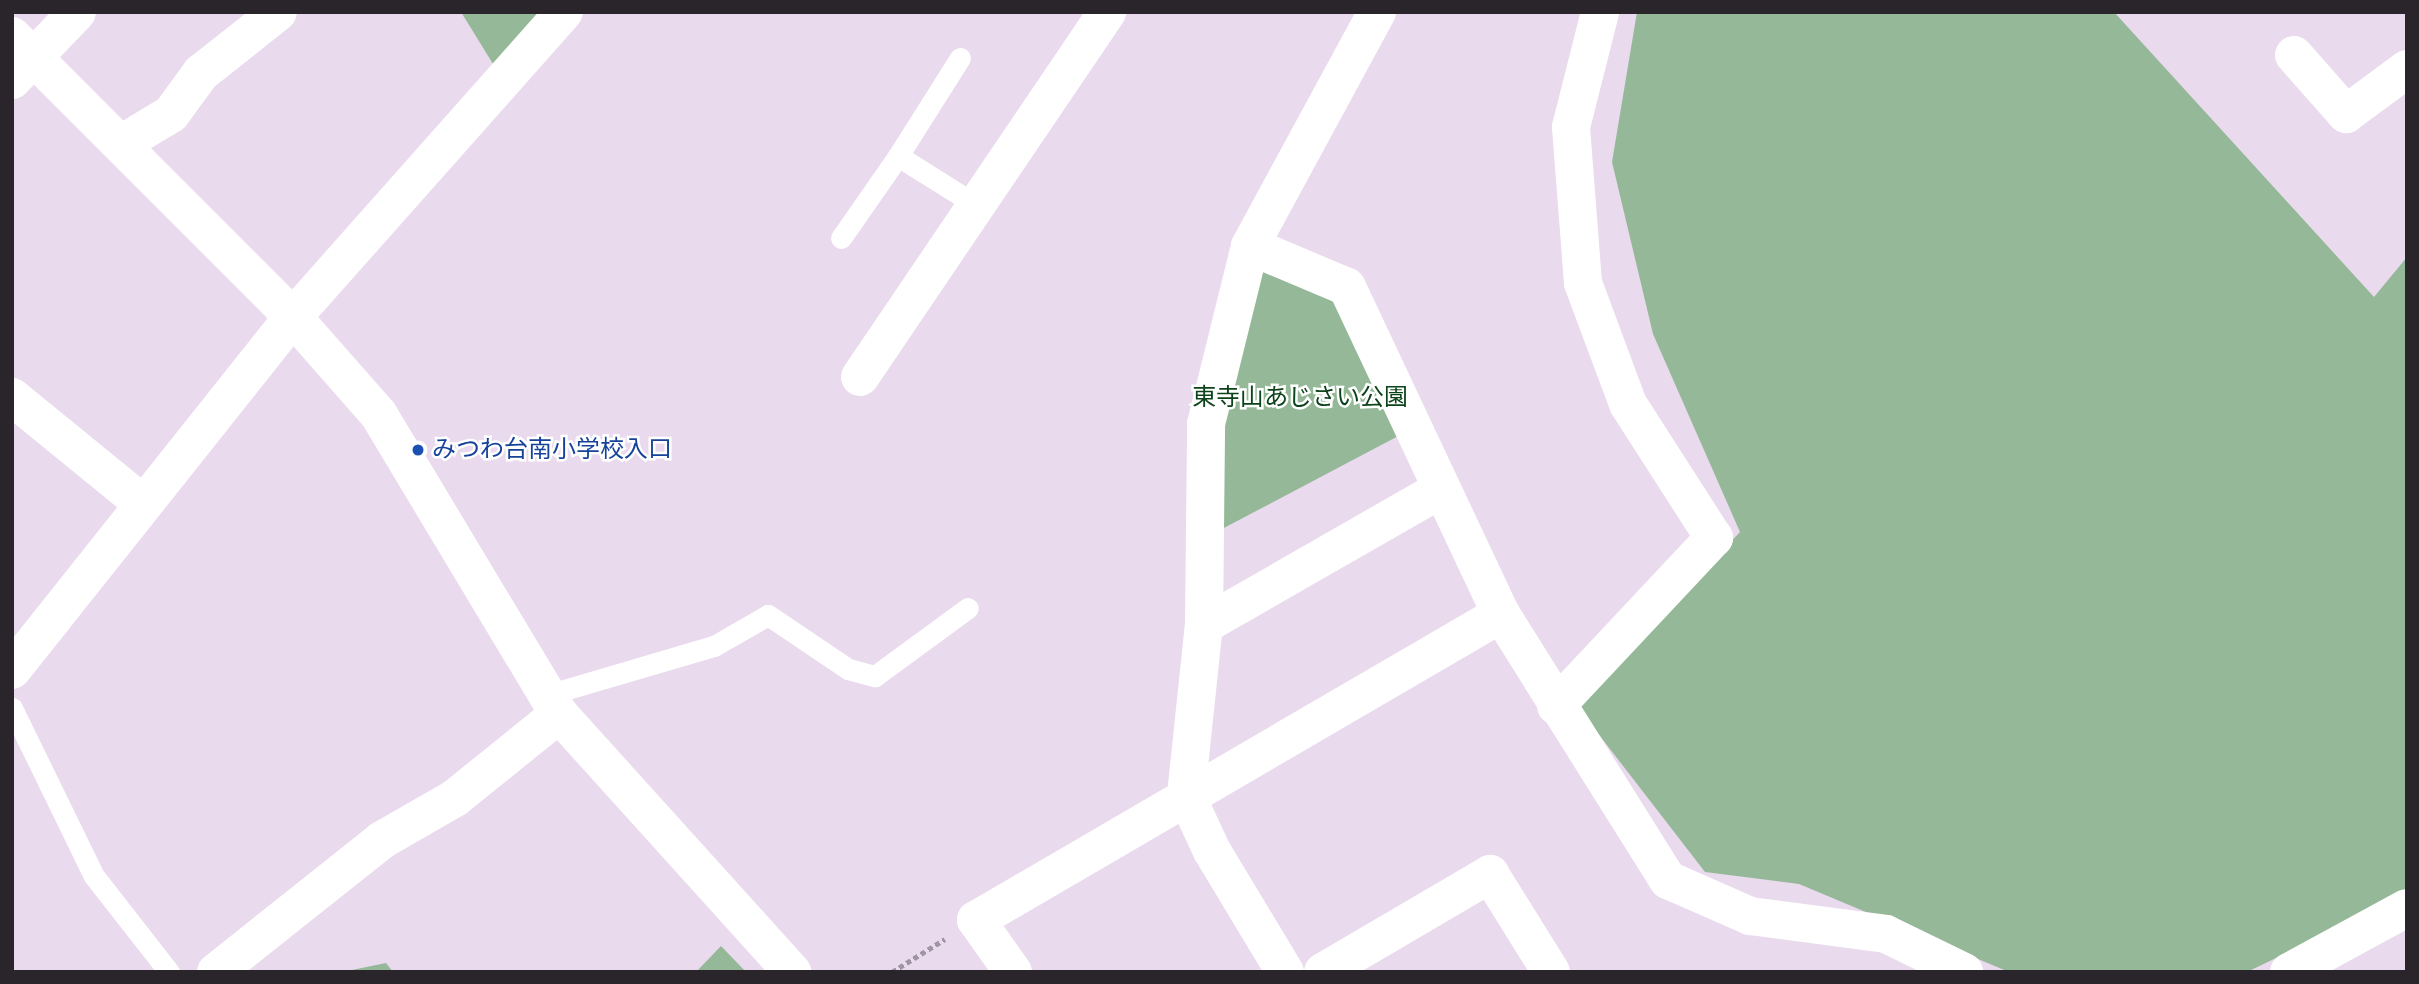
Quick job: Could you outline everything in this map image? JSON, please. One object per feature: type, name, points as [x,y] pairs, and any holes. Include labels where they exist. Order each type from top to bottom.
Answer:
[{"type":"street","points":[[77,12],[19,57],[121,144],[293,317],[379,415],[407,456],[553,704],[792,972]]},
{"type":"street","points":[[121,144],[171,114],[201,73],[278,12]]},
{"type":"street","points":[[12,670],[293,317],[564,12]]},
{"type":"street","points":[[860,377],[1107,12]]},
{"type":"street","points":[[1285,972],[1212,852],[1186,795],[1204,625],[1206,424],[1250,246],[1377,12]]},
{"type":"street","points":[[1556,706],[1714,538],[1628,404],[1583,283],[1571,127],[1600,12]]},
{"type":"street","points":[[2294,55],[2346,114],[2407,69]]},
{"type":"street","points":[[1250,246],[1348,287],[1501,614],[1556,706],[1668,880],[1750,916],[1886,934],[1964,972]]},
{"type":"street","points":[[12,397],[143,504]]},
{"type":"street","points":[[1204,625],[1441,489]]},
{"type":"street","points":[[1013,972],[976,920],[1186,795],[1501,614]]},
{"type":"street","points":[[216,972],[382,841],[455,798],[553,704]]},
{"type":"street","points":[[1323,972],[1490,874],[1551,972]]},
{"type":"street","points":[[2300,969],[2407,908]]},
{"type":"lane","points":[[841,238],[898,156],[960,58]]},
{"type":"lane","points":[[898,156],[976,205]]},
{"type":"lane","points":[[553,704],[714,646],[768,615],[848,669],[875,676],[968,608]]},
{"type":"lane","points":[[12,708],[94,876],[169,972]]},
{"type":"path","points":[[892,972],[976,920]]},
{"type":"green space","points":[[461,12],[547,12],[498,72]]},
{"type":"green space","points":[[1637,12],[2114,12],[2374,297],[2407,257],[2407,895],[2247,972],[2009,972],[1799,884],[1705,872],[1576,705],[1740,532],[1653,334],[1612,162]]},
{"type":"green space","name":"東寺山あじさい公園","points":[[1267,269],[1339,303],[1404,433],[1222,529],[1214,419],[1251,274]]},
{"type":"green space","points":[[721,946],[746,972],[696,972]]},
{"type":"green space","points":[[386,963],[393,972],[342,972]]},
{"type":"place","name":"みつわ台南小学校入口","points":[[418,450]]}]
